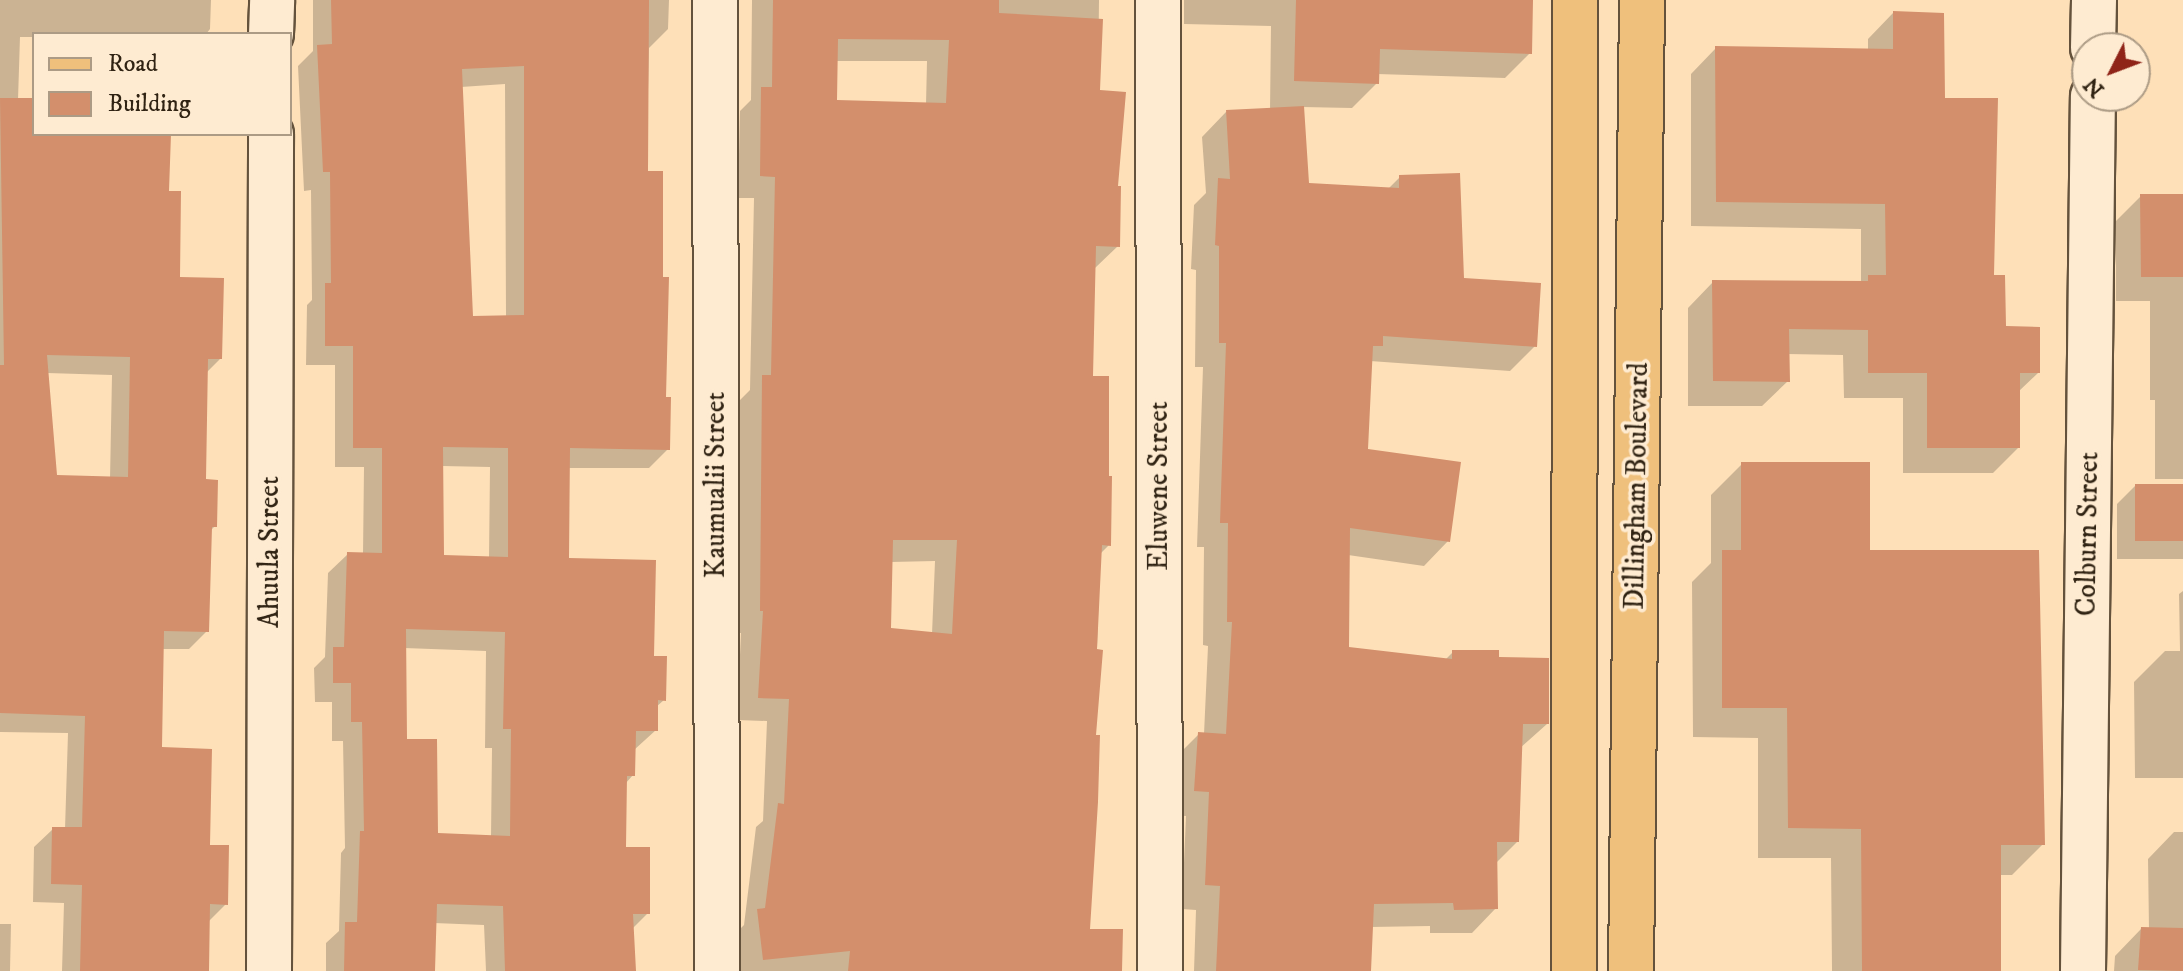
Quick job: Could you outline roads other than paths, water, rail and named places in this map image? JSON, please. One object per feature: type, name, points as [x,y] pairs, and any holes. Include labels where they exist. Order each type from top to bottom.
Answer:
[{"type":"main road","points":[[1574,971],[1575,0]]},
{"type":"main road","name":"Dillingham Boulevard","points":[[1631,971],[1642,0]]},
{"type":"street","points":[[271,32],[272,0]]},
{"type":"street","name":"Kaumualii Street","points":[[715,0],[717,971]]},
{"type":"street","name":"Eluwene Street","points":[[1158,0],[1160,971]]},
{"type":"street","points":[[2093,32],[2094,0]]},
{"type":"street","name":"Colburn Street","points":[[2083,971],[2093,112]]},
{"type":"street","name":"Ahuula Street","points":[[269,971],[271,136]]}]
